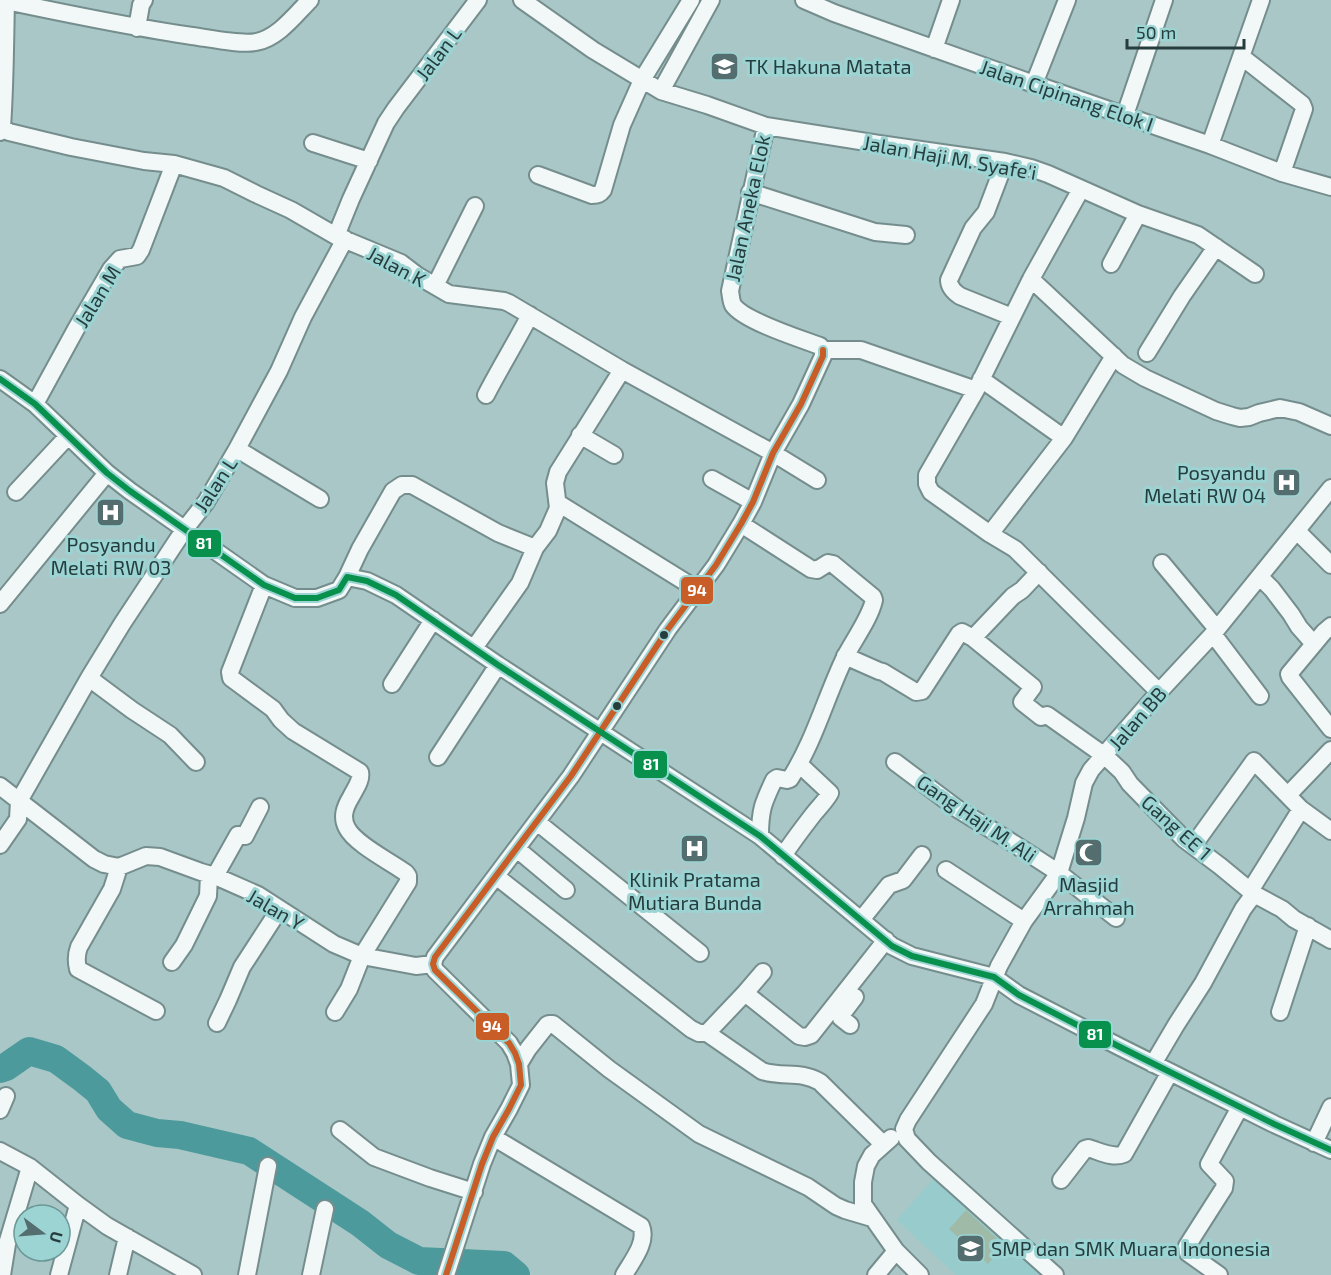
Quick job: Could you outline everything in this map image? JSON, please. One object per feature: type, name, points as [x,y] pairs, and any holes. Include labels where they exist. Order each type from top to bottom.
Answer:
[{"type":"street","points":[[137,28],[144,0]]},
{"type":"street","points":[[1,129],[6,50],[6,1],[137,28],[228,41],[256,42],[272,36],[310,0]]},
{"type":"street","name":"Jalan L","points":[[0,845],[18,819],[19,801],[89,678],[184,530],[206,502],[279,371],[340,238],[351,199],[386,123],[478,0]]},
{"type":"street","name":"Jalan Aneka Elok","points":[[522,0],[593,50],[661,91],[766,126],[730,291],[732,304],[755,321],[820,346],[824,350]]},
{"type":"street","points":[[538,176],[592,195],[601,193],[622,125],[642,80],[691,0]]},
{"type":"street","points":[[661,91],[711,0]]},
{"type":"street","name":"Jalan Cipinang Elok I","points":[[804,0],[837,7],[934,49],[1210,145],[1282,173],[1331,187]]},
{"type":"street","points":[[934,49],[951,0]]},
{"type":"street","points":[[1034,84],[1067,0]]},
{"type":"street","points":[[1125,115],[1164,0]]},
{"type":"street","points":[[1210,145],[1261,0]]},
{"type":"street","points":[[1242,57],[1302,104],[1304,109],[1282,173]]},
{"type":"street","name":"Jalan Haji M. Syafe'i","points":[[766,126],[1005,162],[1031,168],[1138,214],[1198,235],[1254,274]]},
{"type":"street","name":"Jalan K","points":[[1,129],[71,147],[144,161],[174,164],[224,178],[291,210],[340,238],[401,263],[449,294],[504,301],[817,480]]},
{"type":"street","points":[[313,143],[369,161]]},
{"type":"street","points":[[1005,162],[986,212],[973,228],[949,280],[949,285],[960,296],[1012,316]]},
{"type":"street","name":"Jalan M","points":[[35,404],[111,268],[120,259],[137,256],[141,250],[174,164]]},
{"type":"street","points":[[1081,189],[927,475],[927,484],[931,492],[1015,549],[1160,692]]},
{"type":"street","points":[[750,192],[874,232],[906,235]]},
{"type":"street","points":[[435,286],[476,206]]},
{"type":"street","points":[[1112,264],[1138,214]]},
{"type":"street","points":[[1146,353],[1216,246]]},
{"type":"street","points":[[1031,279],[1123,365],[1145,378],[1216,411],[1232,416],[1248,417],[1280,408],[1299,412],[1331,426]]},
{"type":"street","points":[[486,395],[530,315]]},
{"type":"street","points":[[446,1275],[482,1164],[493,1137],[521,1085],[519,1064],[509,1043],[435,970],[433,964],[435,957],[537,822],[668,629],[716,565],[753,502],[773,453],[801,404],[824,350],[861,350],[978,384],[1064,438]]},
{"type":"street","points":[[990,534],[1064,438],[1114,356]]},
{"type":"street","points":[[474,648],[520,583],[535,548],[548,531],[558,508],[555,483],[558,472],[622,370]]},
{"type":"street","points":[[0,379],[35,404],[106,473],[264,585],[295,598],[317,597],[339,590],[393,491],[402,484],[412,485],[498,533],[535,548]]},
{"type":"street","points":[[580,435],[614,455]]},
{"type":"street","points":[[16,492],[68,436]]},
{"type":"street","points":[[237,449],[320,499]]},
{"type":"street","points":[[0,604],[106,473]]},
{"type":"street","points":[[712,479],[753,502]]},
{"type":"street","name":"Jalan BB","points":[[904,1129],[984,1004],[994,977],[1024,921],[1059,873],[1084,783],[1091,770],[1215,632],[1331,488]]},
{"type":"street","points":[[558,503],[698,590]]},
{"type":"street","points":[[741,524],[811,569],[817,570],[828,563],[833,564],[874,600],[874,604],[845,656],[800,764],[790,779],[777,778],[774,780],[762,806],[760,836]]},
{"type":"street","points":[[1297,531],[1331,566]]},
{"type":"street","points":[[1162,563],[1260,696]]},
{"type":"street","points":[[845,656],[884,672],[919,692],[959,634],[962,632],[973,638],[1039,572]]},
{"type":"street","points":[[1260,576],[1314,644]]},
{"type":"street","points":[[347,577],[367,581],[396,595],[498,665],[760,836],[889,943],[912,956],[994,977],[1019,995],[1153,1064],[1331,1150]]},
{"type":"street","points":[[264,585],[230,672],[231,678],[273,709],[293,731],[360,772],[362,775],[345,807],[346,828],[360,842],[408,876],[408,882],[362,956],[349,989],[335,1012]]},
{"type":"street","points":[[392,684],[433,620]]},
{"type":"street","points":[[1331,626],[1289,674],[1331,729]]},
{"type":"street","name":"Gang EE 1","points":[[973,638],[1033,687],[1022,702],[1041,717],[1047,715],[1105,756],[1184,839],[1252,892],[1331,940]]},
{"type":"street","points":[[438,758],[498,665]]},
{"type":"street","points":[[89,678],[170,735],[196,762]]},
{"type":"street","points":[[1288,795],[1331,750]]},
{"type":"street","points":[[1193,846],[1254,761],[1301,809],[1331,831]]},
{"type":"street","name":"Gang Haji M. Ali","points":[[895,762],[959,810],[1059,873],[1116,918]]},
{"type":"street","points":[[783,856],[801,829],[830,794],[800,764]]},
{"type":"street","points":[[0,786],[94,859],[119,867],[112,889],[79,947],[76,963],[78,969],[156,1011]]},
{"type":"street","points":[[172,962],[184,945],[208,896],[212,875],[238,835],[245,836],[260,807]]},
{"type":"street","points":[[1153,1064],[1203,983],[1252,892],[1301,809]]},
{"type":"street","points":[[537,822],[700,953]]},
{"type":"street","points":[[517,849],[566,890]]},
{"type":"street","points":[[861,920],[889,885],[903,879],[922,855]]},
{"type":"street","name":"Jalan Y","points":[[119,867],[146,856],[160,857],[212,875],[258,895],[334,944],[362,956],[416,966],[433,964]]},
{"type":"street","points":[[946,870],[1024,921]]},
{"type":"street","points":[[497,877],[691,1029],[699,1033],[707,1033],[762,1071],[771,1074],[811,1076],[820,1082],[883,1144]]},
{"type":"street","points":[[217,1023],[242,967],[279,910]]},
{"type":"street","points":[[1280,1012],[1308,926]]},
{"type":"street","points":[[745,993],[799,1036],[812,1035],[889,943]]},
{"type":"street","points":[[850,1025],[841,1018],[842,1014],[889,943]]},
{"type":"street","points":[[707,1033],[763,972]]},
{"type":"street","points":[[519,1064],[547,1025],[553,1024],[699,1134],[808,1187],[836,1206],[872,1218]]},
{"type":"street","points":[[1061,1180],[1085,1149],[1114,1156],[1124,1154],[1170,1072]]},
{"type":"street","points":[[1219,1275],[1188,1253],[1187,1246],[1224,1188],[1225,1181],[1209,1164],[1240,1107]]},
{"type":"street","points":[[1314,1143],[1331,1107]]},
{"type":"street","points":[[920,1275],[896,1251],[863,1204],[862,1182],[869,1160],[883,1144],[904,1129],[907,1139],[929,1162],[1055,1275]]},
{"type":"street","points":[[340,1130],[374,1156],[474,1192]]},
{"type":"street","points":[[493,1137],[641,1226],[644,1232],[643,1239],[624,1275]]},
{"type":"street","points":[[0,1151],[30,1167],[78,1205],[177,1271],[193,1275]]},
{"type":"street","points":[[248,1275],[268,1166]]},
{"type":"street","points":[[2,1275],[4,1242],[30,1167]]},
{"type":"street","points":[[59,1275],[78,1205]]},
{"type":"street","points":[[310,1275],[325,1209]]},
{"type":"street","points":[[118,1275],[127,1238]]},
{"type":"street","points":[[876,1275],[896,1251]]},
{"type":"shaded area","name":"SMP dan SMK Muara Indonesia","points":[[936,1176],[1042,1275],[956,1275],[897,1220]]},
{"type":"green space","points":[[966,1210],[1004,1245],[988,1264],[949,1229]]},
{"type":"waterway","points":[[0,1069],[29,1051],[56,1059],[98,1091],[109,1109],[127,1125],[249,1151],[360,1223],[388,1245],[419,1261],[504,1265],[516,1275]]},
{"type":"transit line","name":"94","points":[[446,1275],[482,1164],[493,1137],[521,1085],[519,1064],[509,1043],[435,970],[433,964],[435,957],[571,776],[668,629],[716,565],[753,502],[773,453],[801,404],[823,356],[823,350]]},
{"type":"transit line","name":"81","points":[[0,379],[35,404],[107,473],[130,491],[264,585],[295,598],[317,598],[339,590],[347,577],[367,581],[396,595],[498,665],[760,836],[892,946],[912,956],[994,977],[1019,995],[1120,1047],[1331,1150]]},
{"type":"place","name":"TK Hakuna Matata","points":[[724,66]]},
{"type":"place","name":"Posyandu Melati RW 04","points":[[1287,483]]},
{"type":"place","name":"Posyandu Melati RW 03","points":[[111,513]]},
{"type":"place","name":"Klinik Pratama Mutiara Bunda","points":[[695,848]]},
{"type":"place","name":"Masjid Arrahmah","points":[[1089,853]]},
{"type":"place","name":"SMP dan SMK Muara Indonesia","points":[[970,1248]]}]
